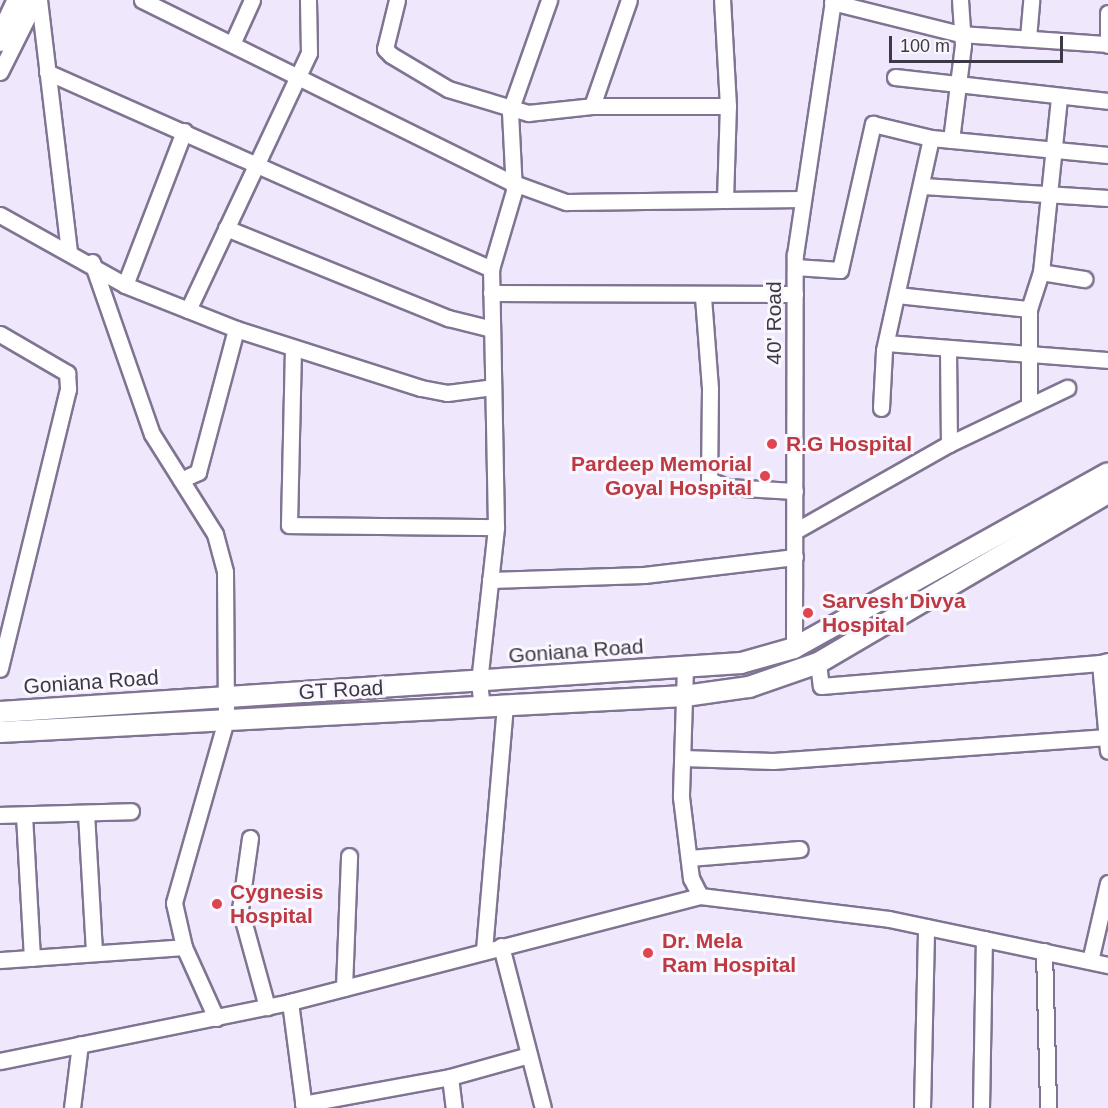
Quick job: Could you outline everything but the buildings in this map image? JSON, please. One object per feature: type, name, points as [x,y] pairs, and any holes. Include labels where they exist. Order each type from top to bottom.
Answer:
[{"type":"highway","points":[[0,40],[19,0]]},
{"type":"main road","name":"Goniana Road","points":[[0,712],[741,663],[794,648],[1108,473]]},
{"type":"main road","points":[[685,696],[749,687],[818,663],[1108,493]]},
{"type":"main road","name":"GT Road","points":[[0,732],[685,696]]},
{"type":"street","points":[[0,72],[38,0]]},
{"type":"street","points":[[38,0],[69,251]]},
{"type":"street","points":[[142,0],[233,42],[298,77],[511,182],[566,202],[802,199]]},
{"type":"street","points":[[233,42],[252,0]]},
{"type":"street","points":[[188,310],[298,77],[310,46],[308,0]]},
{"type":"street","points":[[397,0],[384,49],[448,89],[510,111],[592,106],[728,106]]},
{"type":"street","points":[[482,707],[479,682],[496,527],[490,269],[514,191],[511,182],[510,111],[549,0]]},
{"type":"street","points":[[592,106],[629,0]]},
{"type":"street","points":[[722,0],[728,106],[725,200]]},
{"type":"street","points":[[951,140],[959,88],[960,0]]},
{"type":"street","points":[[1028,38],[1031,0]]},
{"type":"street","points":[[832,1],[960,34],[1106,44],[1108,13]]},
{"type":"street","name":"40' Road","points":[[794,648],[795,267],[802,199],[832,1]]},
{"type":"street","points":[[47,72],[490,269]]},
{"type":"street","points":[[895,77],[959,88],[1108,101]]},
{"type":"street","points":[[1029,404],[1029,309],[1041,272],[1046,196],[1059,97]]},
{"type":"street","points":[[795,267],[840,270],[873,124],[931,138],[1108,155]]},
{"type":"street","points":[[125,285],[184,131]]},
{"type":"street","points":[[881,408],[887,343],[923,186],[931,138]]},
{"type":"street","points":[[923,186],[1046,196],[1108,198]]},
{"type":"street","points":[[0,215],[93,262],[125,285],[236,329],[430,390],[493,387]]},
{"type":"street","points":[[226,228],[448,318],[492,329]]},
{"type":"street","points":[[93,262],[152,434],[215,534],[225,572],[226,720],[174,903],[184,947],[216,1018]]},
{"type":"street","points":[[1041,272],[1083,279]]},
{"type":"street","points":[[491,293],[703,297],[795,294]]},
{"type":"street","points":[[897,295],[1029,309]]},
{"type":"street","points":[[703,297],[710,389],[709,480],[726,487],[795,491]]},
{"type":"street","points":[[181,480],[198,472],[236,329]]},
{"type":"street","points":[[0,334],[67,373],[68,389],[0,669]]},
{"type":"street","points":[[887,343],[948,350],[1108,360]]},
{"type":"street","points":[[293,348],[289,525],[496,527]]},
{"type":"street","points":[[948,350],[949,444]]},
{"type":"street","points":[[795,531],[949,444],[1029,404],[1067,388]]},
{"type":"street","points":[[490,580],[644,575],[795,557]]},
{"type":"street","points":[[683,758],[772,761],[1107,744],[1104,662],[821,686],[818,663]]},
{"type":"street","points":[[685,667],[683,758],[689,858],[700,896]]},
{"type":"street","points":[[484,950],[505,706]]},
{"type":"street","points":[[0,815],[131,811]]},
{"type":"street","points":[[86,813],[94,953]]},
{"type":"street","points":[[24,815],[32,958]]},
{"type":"street","points":[[250,838],[240,909],[267,1007]]},
{"type":"street","points":[[689,858],[800,849]]},
{"type":"street","points":[[344,988],[349,856]]},
{"type":"street","points":[[1090,961],[1108,883]]},
{"type":"street","points":[[0,1061],[290,1002],[700,896],[926,927],[1108,965]]},
{"type":"street","points":[[922,1108],[926,927]]},
{"type":"street","points":[[981,1108],[984,939]]},
{"type":"street","points":[[501,946],[543,1108]]},
{"type":"street","points":[[0,960],[184,947]]},
{"type":"street","points":[[1044,951],[1048,1108]]},
{"type":"street","points":[[290,1002],[303,1106],[366,1100],[529,1055]]},
{"type":"street","points":[[72,1108],[80,1044]]},
{"type":"street","points":[[450,1077],[454,1108]]},
{"type":"place","name":"R.G Hospital","points":[[772,444]]},
{"type":"place","name":"Pardeep Memorial Goyal Hospital","points":[[765,476]]},
{"type":"place","name":"Sarvesh Divya Hospital","points":[[808,613]]},
{"type":"place","name":"Cygnesis Hospital","points":[[217,904]]},
{"type":"place","name":"Dr. Mela Ram Hospital","points":[[648,953]]}]
